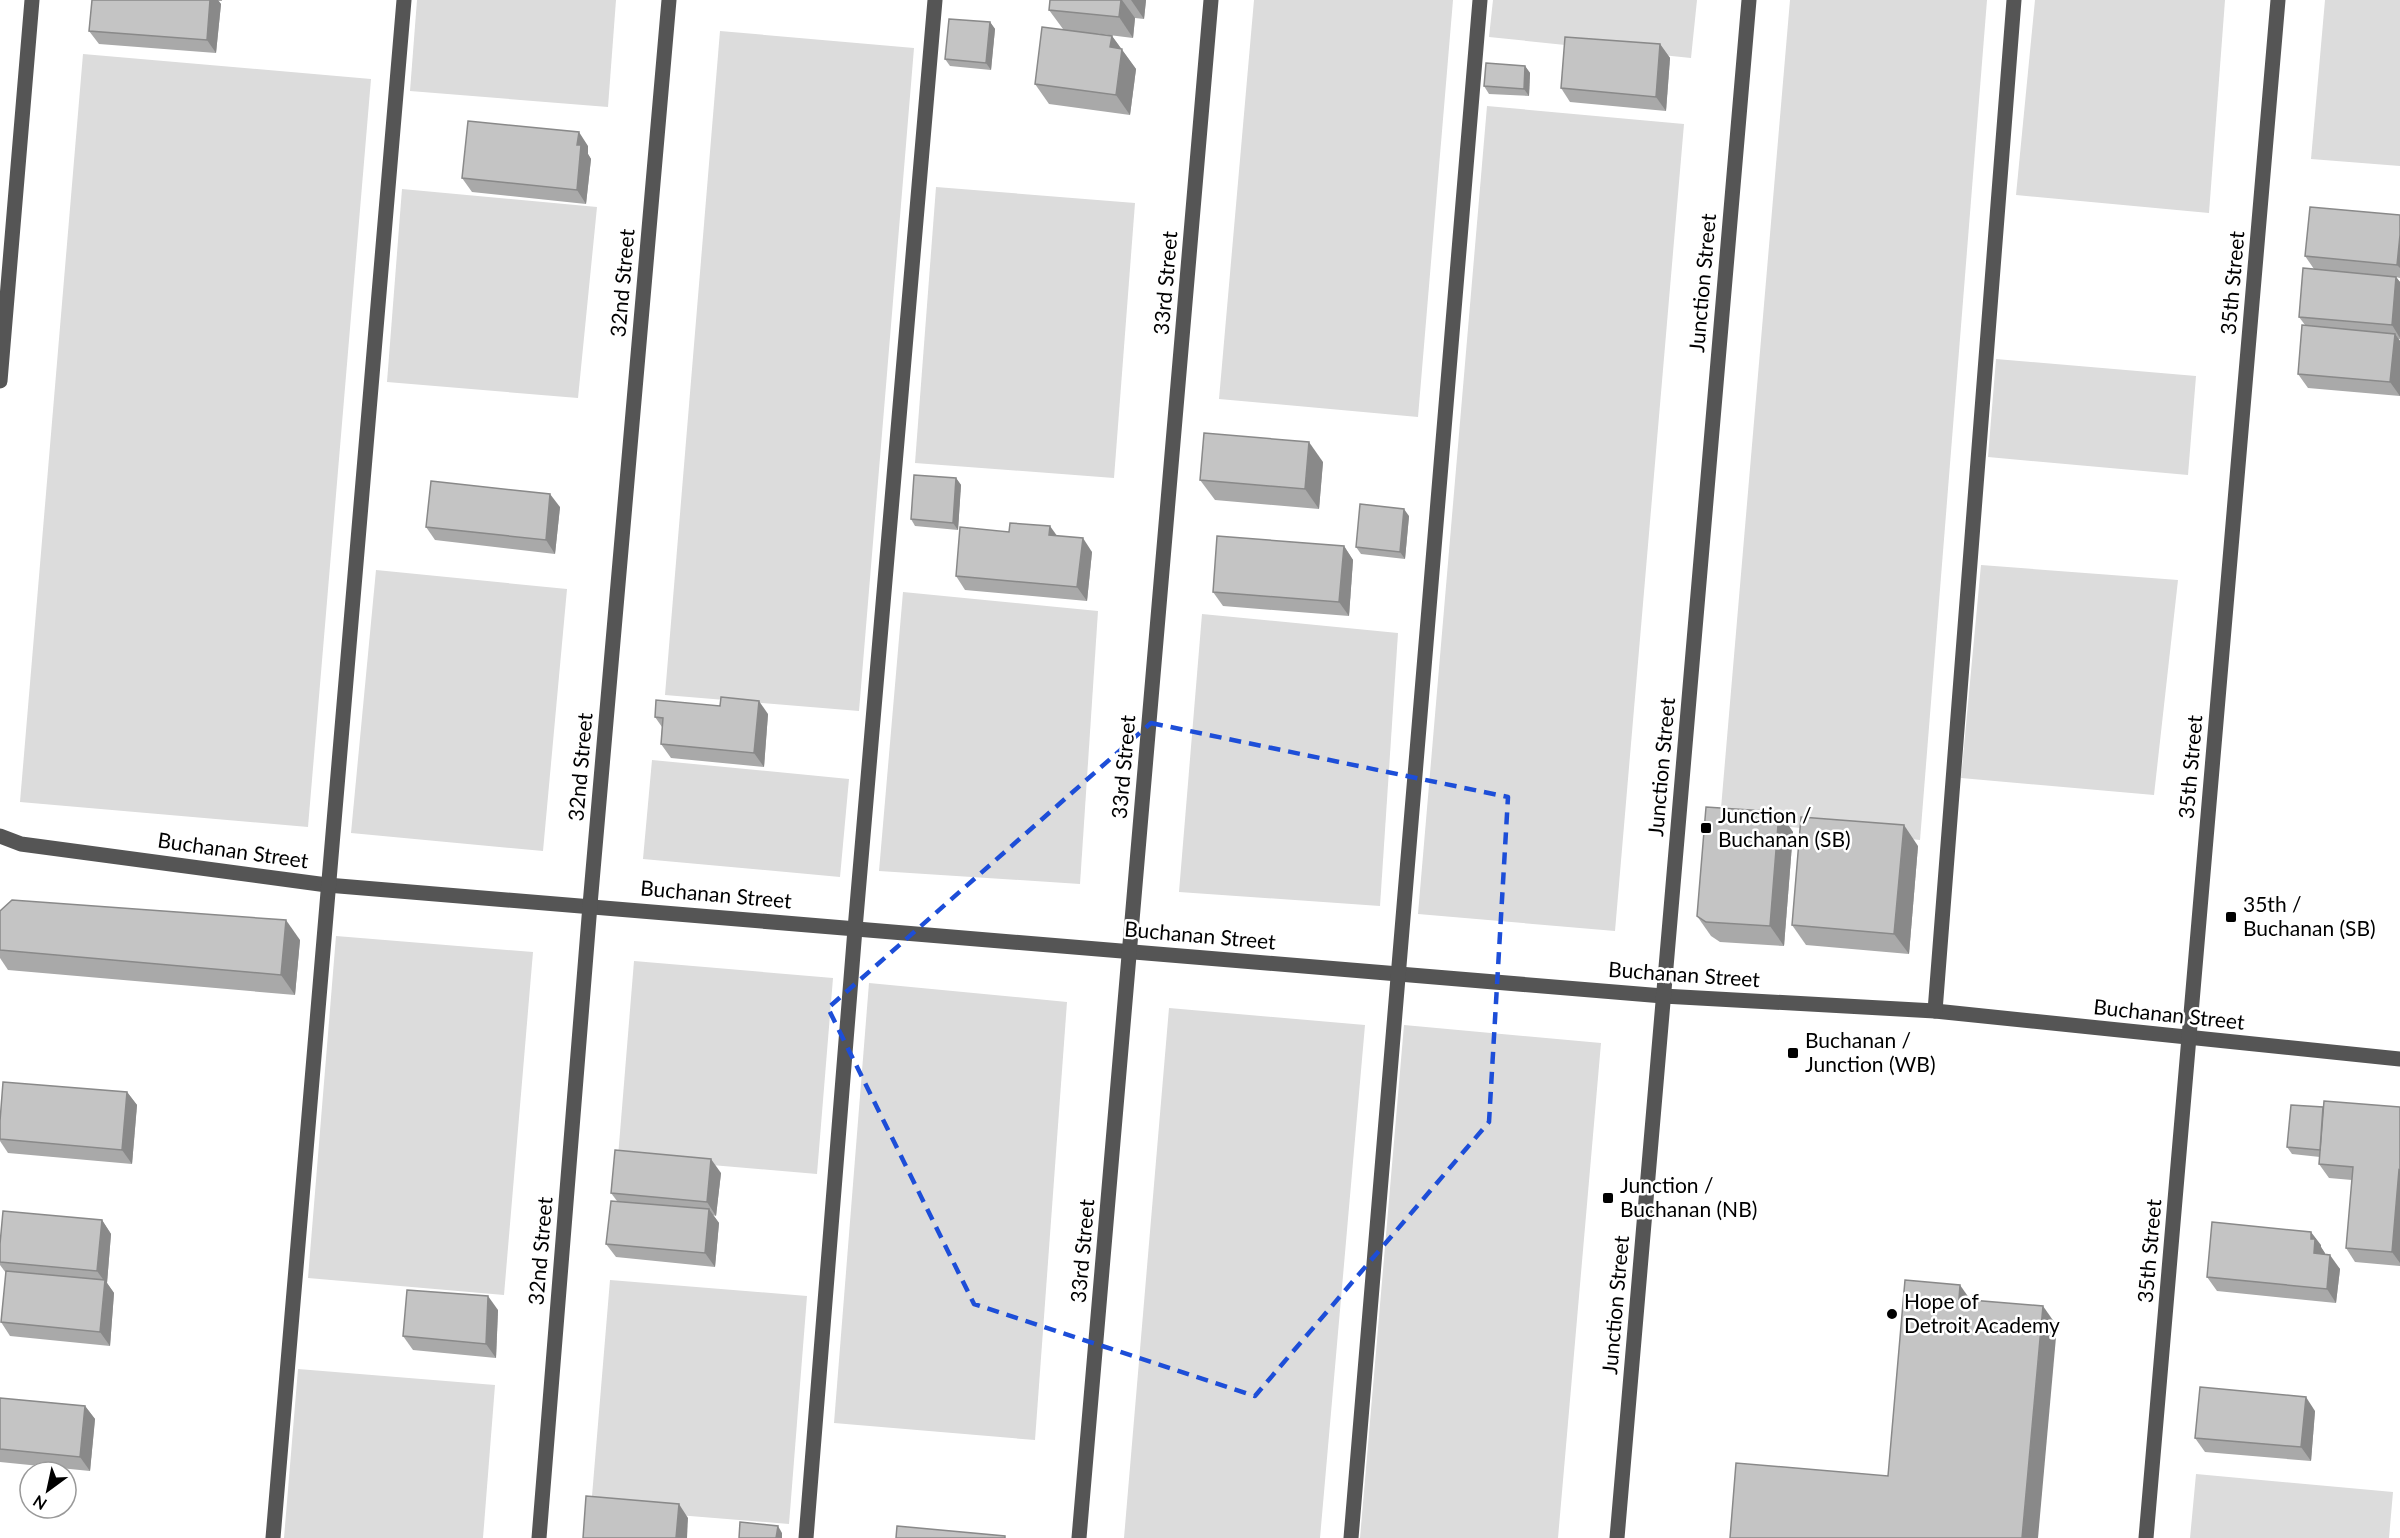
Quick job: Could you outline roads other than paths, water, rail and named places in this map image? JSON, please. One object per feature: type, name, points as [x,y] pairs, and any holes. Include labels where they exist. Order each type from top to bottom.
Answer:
[{"type":"street","points":[[0,381],[32,0]]},
{"type":"street","points":[[273,1538],[404,0]]},
{"type":"street","name":"32nd Street","points":[[539,1538],[590,905],[669,0]]},
{"type":"street","points":[[806,1538],[855,929],[935,0]]},
{"type":"street","name":"33rd Street","points":[[1079,1538],[1211,0]]},
{"type":"street","points":[[1351,1538],[1480,0]]},
{"type":"street","name":"Junction Street","points":[[1617,1538],[1749,0]]},
{"type":"street","points":[[1935,1011],[2014,0]]},
{"type":"street","name":"35th Street","points":[[2146,1538],[2278,0]]},
{"type":"street","name":"Buchanan Street","points":[[0,836],[21,844],[327,885],[590,905],[1663,996],[1935,1011],[2400,1059]]},
{"type":"place","name":"Junction / Buchanan (SB)","points":[[1706,828]]},
{"type":"place","name":"35th / Buchanan (SB)","points":[[2231,917]]},
{"type":"place","name":"Buchanan / Junction (WB)","points":[[1793,1053]]},
{"type":"place","name":"Junction / Buchanan (NB)","points":[[1608,1198]]},
{"type":"place","name":"Hope of Detroit Academy","points":[[1892,1314]]}]
